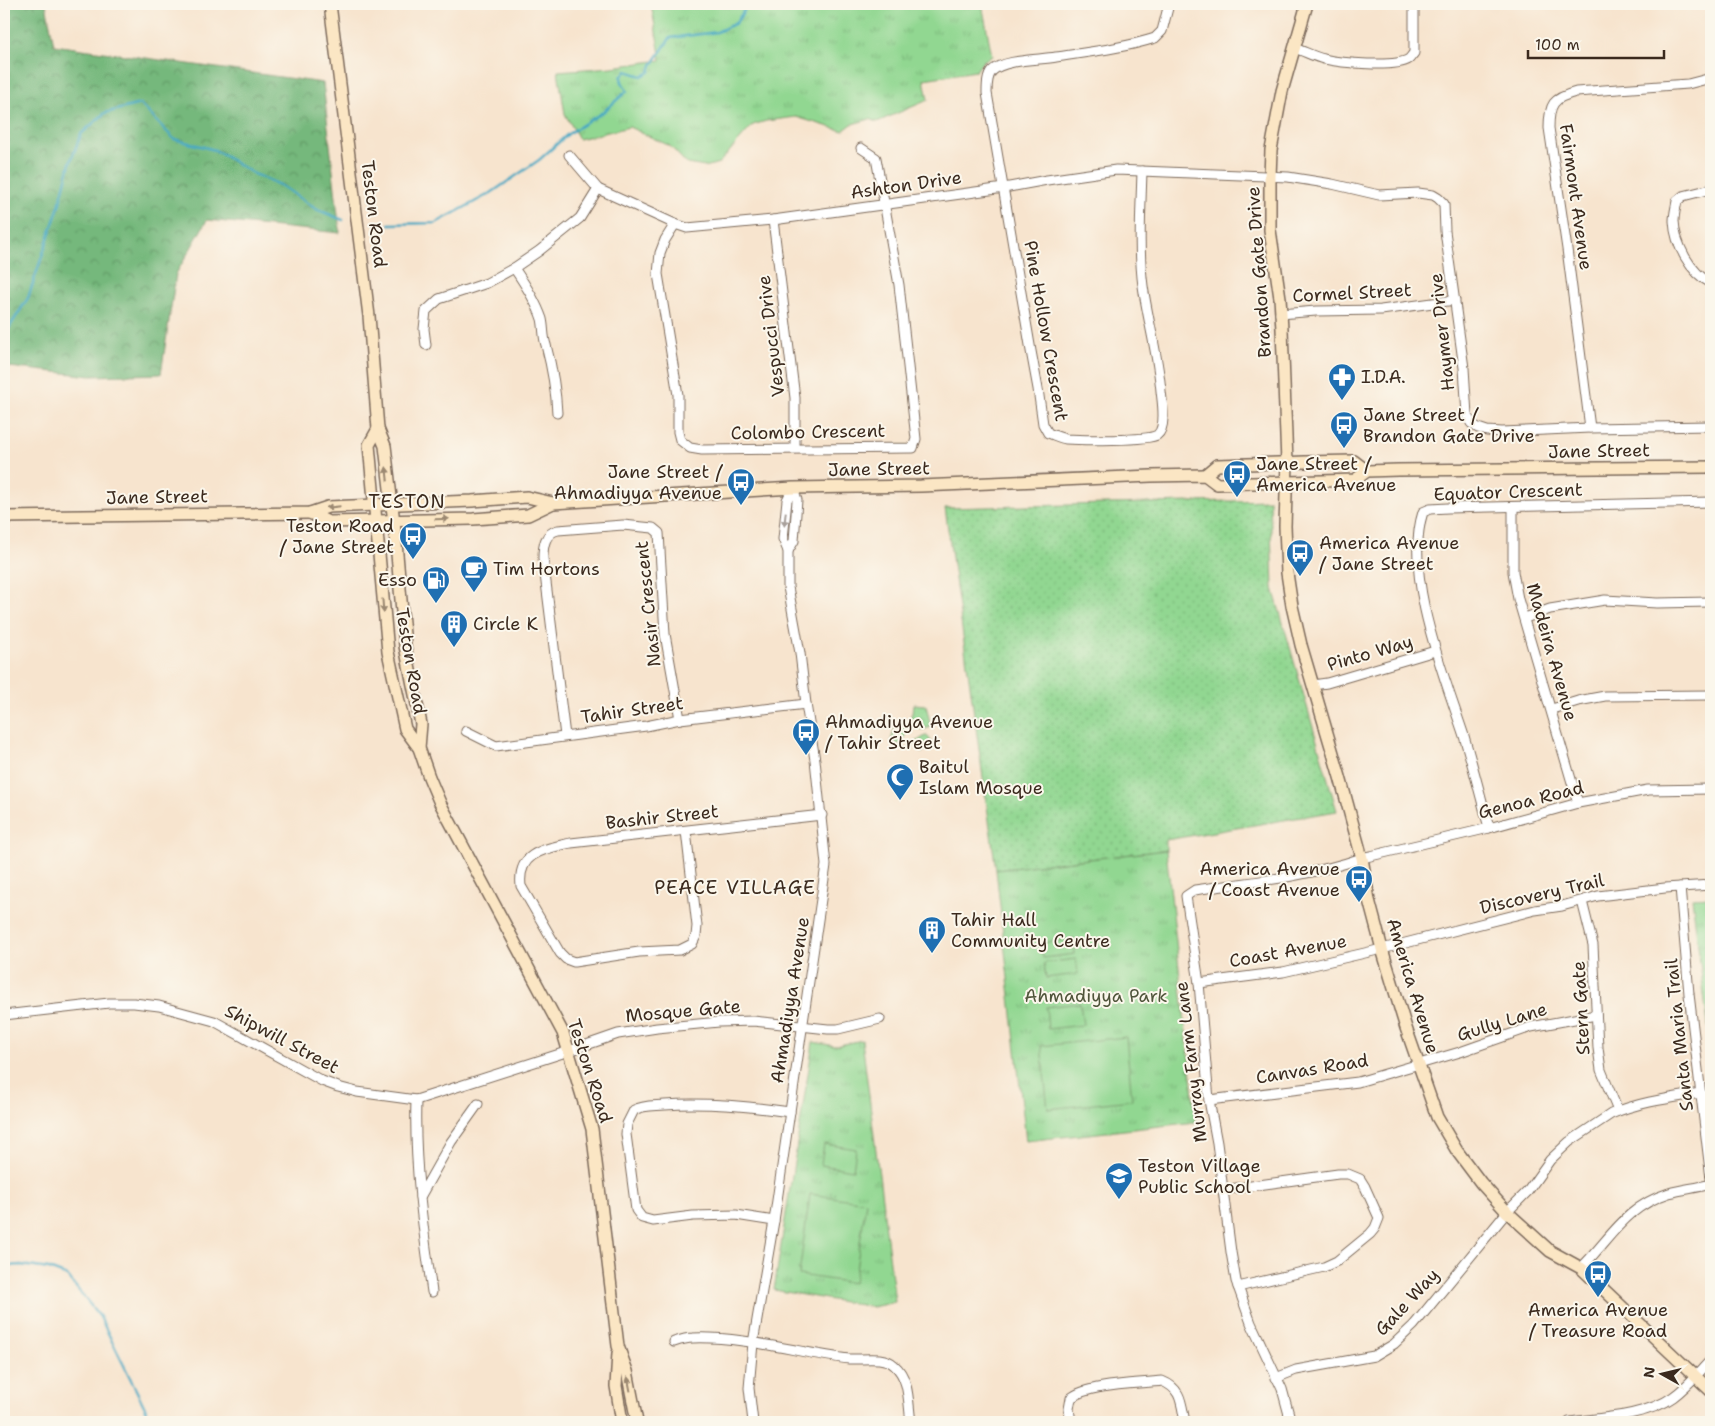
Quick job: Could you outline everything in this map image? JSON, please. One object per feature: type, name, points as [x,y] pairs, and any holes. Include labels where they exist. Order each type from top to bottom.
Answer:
[{"type":"main road","name":"Teston Road","points":[[330,4],[369,316],[378,429],[385,446],[394,520],[405,646],[421,724],[419,748]]},
{"type":"main road","name":"Brandon Gate Drive","points":[[1286,482],[1287,463],[1280,298],[1270,230],[1271,150],[1282,91],[1307,4]]},
{"type":"main road","name":"Teston Road","points":[[378,429],[369,445],[375,520],[388,652],[404,729],[419,748],[440,803],[563,1033],[569,1051],[592,1129],[618,1346],[616,1386],[622,1422]]},
{"type":"main road","name":"Jane Street","points":[[1205,475],[1217,465],[1354,461],[1367,471]]},
{"type":"main road","name":"Jane Street","points":[[4,517],[310,514],[328,507],[527,497],[553,502],[793,488],[921,486],[1150,476],[1205,475],[1217,484],[1355,480],[1367,471],[1711,467]]},
{"type":"main road","name":"America Avenue","points":[[1286,482],[1287,573],[1301,645],[1362,858],[1369,900],[1382,949],[1437,1117],[1457,1150],[1481,1183],[1507,1212],[1550,1251],[1581,1268],[1711,1391]]},
{"type":"main road","name":"Jane Street","points":[[310,514],[328,522],[472,519],[528,515],[553,502]]},
{"type":"main road","name":"Teston Road","points":[[618,1346],[627,1371],[637,1422]]},
{"type":"street","points":[[1004,188],[987,93],[988,78],[991,72],[998,67],[1010,63],[1055,57],[1155,38],[1162,31],[1169,4]]},
{"type":"street","points":[[1294,48],[1322,59],[1343,62],[1362,64],[1401,62],[1409,59],[1414,53],[1414,4]]},
{"type":"street","name":"Fairmont Avenue","points":[[1590,428],[1567,248],[1549,128],[1550,110],[1554,101],[1562,96],[1576,92],[1688,84],[1711,78]]},
{"type":"street","points":[[861,148],[876,158],[884,204]]},
{"type":"street","name":"Ashton Drive","points":[[569,155],[598,188],[686,228],[773,220],[1004,188],[1116,170],[1270,176]]},
{"type":"street","name":"Pine Hollow Crescent","points":[[1004,188],[1030,352],[1043,424],[1048,433],[1065,438],[1145,439],[1157,435],[1161,430],[1164,410],[1160,372],[1142,271],[1142,171]]},
{"type":"street","name":"Haymer Drive","points":[[1270,176],[1332,184],[1379,195],[1418,193],[1438,198],[1444,204],[1445,230],[1464,368],[1467,415],[1471,423],[1478,428],[1502,432],[1711,426]]},
{"type":"street","points":[[426,345],[424,329],[426,311],[439,299],[487,283],[514,268],[580,218],[598,188]]},
{"type":"street","points":[[1711,189],[1683,196],[1677,201],[1674,220],[1680,247],[1687,259],[1695,270],[1711,283]]},
{"type":"street","name":"Colombo Crescent","points":[[675,224],[665,240],[660,253],[658,274],[678,395],[678,432],[680,440],[690,448],[702,450],[913,448],[916,439],[899,285],[884,204]]},
{"type":"street","name":"Vespucci Drive","points":[[773,220],[795,398],[795,448]]},
{"type":"street","points":[[514,268],[528,288],[542,320],[545,344],[551,360],[556,388],[558,413]]},
{"type":"street","name":"Cormel Street","points":[[1280,314],[1316,311],[1382,310],[1455,300]]},
{"type":"street","name":"Ahmadiyya Avenue","points":[[753,1422],[749,1388],[753,1343],[774,1221],[826,865],[822,815],[800,653],[788,587],[788,551],[783,539],[787,500],[793,488]]},
{"type":"street","name":"Equator Crescent","points":[[1489,828],[1468,750],[1435,651],[1422,595],[1418,542],[1423,512],[1430,509],[1448,508],[1711,502]]},
{"type":"street","name":"Madeira Avenue","points":[[1514,507],[1513,572],[1518,599],[1525,618],[1534,657],[1552,709],[1578,803]]},
{"type":"street","name":"Nasir Crescent","points":[[565,736],[543,558],[546,537],[551,531],[623,525],[653,528],[659,533],[665,634],[680,719]]},
{"type":"street","points":[[1525,618],[1550,609],[1605,600],[1657,603],[1711,602]]},
{"type":"street","name":"Pinto Way","points":[[1313,685],[1328,683],[1435,651]]},
{"type":"street","points":[[1552,709],[1578,701],[1605,696],[1711,695]]},
{"type":"street","name":"Tahir Street","points":[[466,731],[496,746],[646,726],[680,719],[806,704]]},
{"type":"street","name":"Genoa Road","points":[[1186,896],[1195,890],[1305,874],[1362,858],[1489,828],[1578,803],[1648,790],[1711,789]]},
{"type":"street","name":"Bashir Street","points":[[686,831],[697,926],[696,936],[692,944],[680,950],[640,952],[574,962],[566,959],[560,953],[521,886],[520,874],[524,862],[542,850],[571,843],[822,815]]},
{"type":"street","name":"Discovery Trail","points":[[1382,949],[1535,910],[1582,902],[1598,896],[1711,885]]},
{"type":"street","name":"Santa Maria Trail","points":[[1680,887],[1689,994],[1711,1178]]},
{"type":"street","name":"Murray Farm Lane","points":[[1186,896],[1199,983],[1209,1100],[1217,1142],[1230,1252],[1238,1287],[1251,1323],[1282,1389],[1291,1422]]},
{"type":"street","name":"Stern Gate","points":[[1582,902],[1593,945],[1598,1048],[1601,1070],[1618,1111]]},
{"type":"street","name":"Coast Avenue","points":[[1199,983],[1283,972],[1382,949]]},
{"type":"street","name":"Shipwill Street","points":[[4,1015],[109,1003],[159,1006],[214,1021],[322,1081],[338,1087],[379,1096],[416,1100],[569,1051]]},
{"type":"street","name":"Gully Lane","points":[[1418,1063],[1460,1052],[1530,1027],[1596,1015]]},
{"type":"street","name":"Mosque Gate","points":[[569,1051],[618,1034],[656,1028],[753,1021],[838,1029],[880,1020]]},
{"type":"street","name":"Canvas Road","points":[[1209,1100],[1358,1082],[1418,1063]]},
{"type":"street","name":"Gale Way","points":[[1276,1378],[1296,1370],[1374,1356],[1390,1347],[1414,1325],[1507,1212],[1528,1191],[1558,1151],[1580,1134],[1618,1111],[1701,1092]]},
{"type":"street","points":[[416,1100],[416,1150],[432,1292]]},
{"type":"street","points":[[420,1198],[451,1142],[478,1104]]},
{"type":"street","points":[[774,1221],[736,1215],[693,1216],[653,1221],[642,1218],[636,1210],[626,1134],[627,1124],[634,1110],[647,1106],[682,1104],[742,1105],[790,1112]]},
{"type":"street","points":[[1222,1190],[1348,1174],[1360,1179],[1378,1218],[1376,1228],[1337,1261],[1311,1271],[1238,1287]]},
{"type":"street","points":[[1581,1268],[1594,1255],[1606,1238],[1639,1207],[1670,1193],[1711,1184]]},
{"type":"street","points":[[674,1342],[692,1338],[753,1343],[818,1355],[891,1362],[905,1380],[911,1422]]},
{"type":"street","points":[[1569,1422],[1650,1408],[1672,1398],[1696,1377],[1711,1360]]},
{"type":"street","points":[[1071,1422],[1069,1409],[1071,1398],[1078,1393],[1095,1388],[1162,1381],[1172,1385],[1179,1394],[1185,1422]]},
{"type":"green space","points":[[4,4],[46,4],[54,45],[323,83],[340,233],[207,220],[176,274],[161,374],[91,376],[4,368]]},
{"type":"green space","points":[[651,4],[982,4],[992,56],[983,61],[976,71],[924,79],[928,100],[877,122],[870,119],[852,124],[843,131],[796,117],[766,121],[753,125],[719,163],[705,167],[687,164],[670,146],[629,127],[579,139],[565,114],[558,71],[612,67],[661,60]]},
{"type":"green space","points":[[1270,500],[1273,588],[1337,811],[1166,840],[1166,850],[996,870],[945,508]]},
{"type":"green space","points":[[913,704],[926,705],[931,727],[921,730],[916,724],[911,723],[909,720]]},
{"type":"green space","points":[[897,721],[909,725],[902,745],[891,741]]},
{"type":"green space","points":[[927,735],[933,745],[921,753],[914,743]]},
{"type":"green space","name":"Ahmadiyya Park","points":[[1166,850],[1196,1122],[1026,1141],[996,870]]},
{"type":"green space","points":[[1711,897],[1711,1066],[1709,1034],[1692,898]]},
{"type":"green space","points":[[1074,939],[1075,954],[1043,958],[1041,943]]},
{"type":"green space","points":[[1076,959],[1078,974],[1046,978],[1044,963]]},
{"type":"green space","points":[[1080,1003],[1083,1025],[1048,1029],[1046,1007]]},
{"type":"green space","points":[[1126,1037],[1132,1100],[1048,1109],[1041,1046]]},
{"type":"green space","points":[[862,1040],[895,1302],[873,1307],[774,1290],[813,1042],[835,1046]]},
{"type":"green space","points":[[824,1144],[856,1149],[853,1170],[821,1165]]},
{"type":"green space","points":[[810,1194],[866,1202],[854,1283],[799,1275]]},
{"type":"waterway","points":[[389,224],[436,223],[491,193],[539,160],[568,134],[603,112],[627,91],[621,77],[626,71],[642,76],[650,72],[652,65],[670,38],[717,32],[736,23],[748,4]]},
{"type":"waterway","points":[[4,330],[9,328],[28,298],[59,206],[70,163],[81,134],[105,113],[140,104],[174,139],[215,150],[254,174],[280,185],[316,209],[343,220]]},
{"type":"waterway","points":[[4,1266],[21,1265],[49,1269],[67,1276],[100,1317],[152,1422]]},
{"type":"place","name":"I.D.A.","points":[[1342,401]]},
{"type":"place","name":"Jane Street / Brandon Gate Drive","points":[[1344,449]]},
{"type":"place","name":"Jane Street / America Avenue","points":[[1237,498]]},
{"type":"place","name":"Jane Street / Ahmadiyya Avenue","points":[[741,506]]},
{"type":"place","name":"Teston Road / Jane Street","points":[[413,560]]},
{"type":"place","name":"America Avenue / Jane Street","points":[[1300,577]]},
{"type":"place","name":"Tim Hortons","points":[[474,593]]},
{"type":"place","name":"Esso","points":[[436,604]]},
{"type":"place","name":"Circle K","points":[[454,648]]},
{"type":"place","name":"Ahmadiyya Avenue / Tahir Street","points":[[806,756]]},
{"type":"place","name":"Baitul Islam Mosque","points":[[900,801]]},
{"type":"place","name":"America Avenue / Coast Avenue","points":[[1359,903]]},
{"type":"place","name":"Tahir Hall Community Centre","points":[[932,954]]},
{"type":"place","name":"Teston Village Public School","points":[[1119,1200]]},
{"type":"place","name":"America Avenue / Treasure Road","points":[[1598,1298]]},
{"type":"district","name":"TESTON","points":[[407,501]]},
{"type":"district","name":"PEACE VILLAGE","points":[[735,887]]}]
